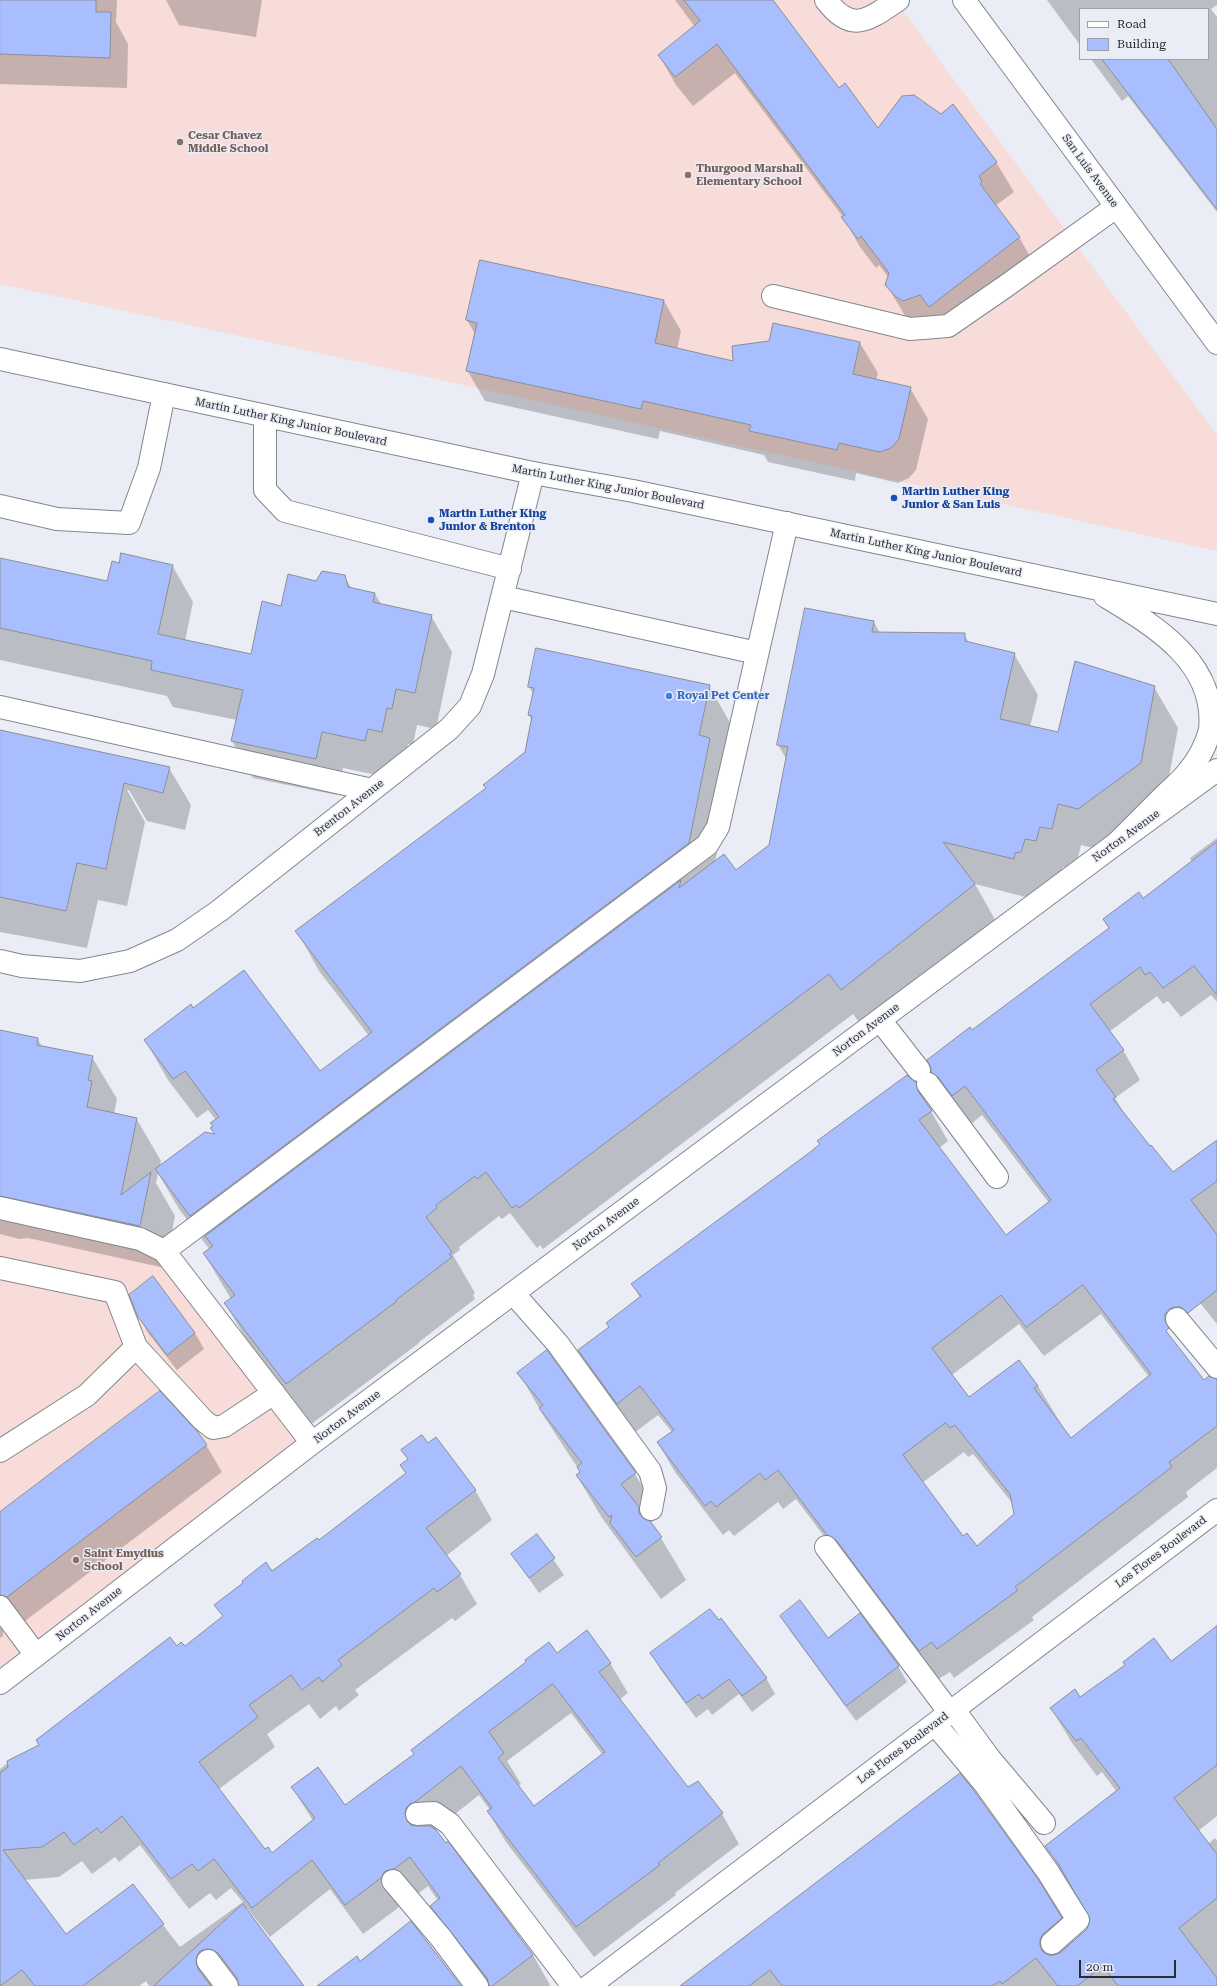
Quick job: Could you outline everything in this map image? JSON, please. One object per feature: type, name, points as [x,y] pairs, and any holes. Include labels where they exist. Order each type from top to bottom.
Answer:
[{"type":"street","points":[[826,0],[835,13],[849,21],[868,20],[898,0]]},
{"type":"street","name":"San Luis Avenue","points":[[964,0],[1217,343]]},
{"type":"street","points":[[773,296],[910,329],[948,326],[1116,207]]},
{"type":"street","name":"Martin Luther King Junior Boulevard","points":[[0,360],[533,474],[633,491],[1217,614]]},
{"type":"street","points":[[0,506],[57,519],[129,523],[149,468],[164,394]]},
{"type":"street","points":[[265,416],[265,490],[285,511],[510,569]]},
{"type":"street","name":"Brenton Avenue","points":[[0,961],[22,966],[80,971],[130,961],[177,940],[219,911],[449,729],[470,706],[483,674],[533,474]]},
{"type":"street","points":[[164,1251],[707,845],[718,827],[787,523]]},
{"type":"street","points":[[1090,587],[1154,626],[1181,648],[1200,670],[1212,695],[1213,718],[1207,742],[1188,772],[1117,842]]},
{"type":"street","points":[[502,597],[757,653]]},
{"type":"street","points":[[1190,608],[1217,601]]},
{"type":"street","points":[[0,707],[372,790]]},
{"type":"street","name":"Norton Avenue","points":[[0,1683],[312,1443],[1117,842],[1217,770]]},
{"type":"street","points":[[880,1020],[924,1077],[997,1177]]},
{"type":"street","points":[[0,1208],[140,1239],[164,1251],[312,1443]]},
{"type":"street","points":[[0,1268],[115,1292],[136,1347],[203,1420],[213,1428],[224,1426],[274,1393]]},
{"type":"street","points":[[513,1293],[558,1344],[650,1471],[655,1488],[651,1508]]},
{"type":"street","points":[[1177,1319],[1217,1367]]},
{"type":"street","points":[[2,1447],[87,1395],[136,1347]]},
{"type":"street","name":"Los Flores Boulevard","points":[[589,1986],[1217,1510]]},
{"type":"street","points":[[826,1547],[946,1716],[985,1784],[1048,1872],[1078,1920],[1052,1943]]},
{"type":"street","points":[[0,1607],[36,1655]]},
{"type":"street","points":[[946,1716],[990,1759],[1044,1822]]},
{"type":"street","points":[[417,1814],[434,1812],[450,1824],[574,1986]]},
{"type":"street","points":[[393,1881],[441,1938],[477,1986]]},
{"type":"street","points":[[208,1961],[227,1986]]},
{"type":"shaded area","name":"Thurgood Marshall Elementary School","points":[[0,0],[895,0],[1217,435],[1217,549],[1216,551],[0,284]]},
{"type":"shaded area","name":"Saint Emydius School","points":[[0,1215],[139,1245],[161,1256],[303,1442],[0,1677]]},
{"type":"building","points":[[0,0],[96,0],[96,12],[111,12],[110,58],[0,54]]},
{"type":"building","points":[[684,0],[773,0],[839,88],[845,83],[878,128],[902,96],[914,95],[941,114],[953,104],[997,162],[979,176],[982,182],[980,184],[1020,237],[929,307],[920,295],[903,301],[895,296],[885,285],[889,273],[861,236],[858,239],[841,217],[845,215],[717,44],[675,77],[658,55],[700,21]]},
{"type":"building","points":[[1103,60],[1169,60],[1217,129],[1217,209]]},
{"type":"building","points":[[480,260],[664,300],[655,343],[733,361],[732,346],[769,341],[773,323],[860,342],[853,374],[911,387],[899,439],[891,448],[880,452],[839,443],[837,450],[749,431],[751,425],[643,401],[641,409],[466,371],[477,323],[466,320]]},
{"type":"building","points":[[121,553],[173,565],[158,634],[251,654],[262,601],[281,606],[288,574],[316,581],[322,571],[345,575],[348,587],[375,593],[373,602],[432,615],[415,693],[396,689],[392,709],[387,708],[382,732],[368,729],[365,741],[322,732],[316,759],[231,741],[243,690],[151,670],[152,661],[0,628],[0,558],[107,581],[112,561],[119,563]]},
{"type":"building","points":[[805,608],[874,621],[872,632],[965,633],[965,641],[1015,653],[1000,719],[1058,732],[1075,661],[1155,686],[1141,763],[1078,809],[1058,804],[1052,829],[1040,827],[1036,841],[1025,839],[1021,852],[1015,853],[1014,859],[943,842],[975,884],[841,990],[829,974],[519,1208],[516,1205],[512,1208],[486,1172],[477,1179],[475,1176],[436,1205],[437,1208],[426,1217],[452,1252],[449,1254],[452,1257],[396,1300],[397,1301],[286,1384],[224,1303],[235,1295],[203,1253],[213,1246],[205,1236],[681,880],[679,888],[724,854],[736,870],[769,845],[788,747],[777,745]]},
{"type":"building","points":[[536,648],[710,685],[699,735],[710,738],[689,843],[190,1216],[155,1169],[205,1132],[215,1134],[210,1128],[213,1126],[210,1123],[219,1117],[185,1071],[173,1079],[144,1040],[191,1004],[193,1008],[244,970],[320,1071],[372,1032],[295,931],[486,788],[483,785],[525,752],[532,716],[528,715],[534,688],[528,687]]},
{"type":"building","points":[[0,730],[170,767],[163,793],[124,783],[106,869],[77,863],[66,911],[0,897]]},
{"type":"building","points":[[1217,842],[1217,995],[1194,966],[1163,988],[1150,972],[1145,975],[1140,967],[1090,1004],[1124,1050],[1096,1070],[1116,1097],[1113,1099],[1150,1146],[1151,1145],[1173,1172],[1217,1140],[1217,1181],[1191,1200],[1217,1235],[1217,1290],[1188,1313],[1181,1307],[1169,1309],[1165,1314],[1165,1321],[1169,1328],[1166,1331],[1204,1380],[1209,1376],[1217,1379],[1217,1426],[1169,1462],[1172,1467],[1015,1587],[1018,1590],[937,1649],[932,1642],[919,1651],[836,1540],[827,1535],[778,1470],[765,1480],[760,1473],[716,1507],[711,1501],[705,1506],[657,1442],[674,1430],[640,1386],[617,1404],[578,1350],[609,1327],[606,1323],[641,1296],[631,1284],[809,1153],[820,1144],[817,1141],[907,1075],[916,1082],[918,1091],[932,1111],[919,1120],[1006,1235],[1051,1200],[965,1086],[952,1096],[938,1077],[931,1072],[931,1068],[927,1060],[970,1027],[972,1030],[1109,928],[1103,919],[1139,892],[1143,898]],"holes":[[[1083,1285],[1151,1374],[1071,1438],[1034,1388],[1038,1386],[1019,1360],[969,1397],[932,1348],[1001,1295],[1026,1327]],[[946,1423],[950,1428],[955,1425],[1010,1494],[1014,1514],[977,1546],[967,1533],[963,1536],[903,1455]]]},
{"type":"building","points":[[0,1030],[38,1038],[37,1045],[93,1056],[88,1080],[92,1081],[87,1107],[137,1118],[121,1195],[151,1172],[140,1226],[0,1196]]},
{"type":"building","points":[[153,1276],[195,1333],[167,1355],[138,1317],[129,1295]]},
{"type":"building","points":[[547,1350],[636,1473],[621,1484],[639,1507],[639,1513],[643,1518],[650,1521],[662,1537],[636,1557],[610,1523],[612,1515],[609,1517],[576,1475],[580,1472],[577,1467],[582,1463],[539,1408],[543,1405],[517,1373]]},
{"type":"building","points":[[160,1391],[197,1431],[207,1445],[7,1597],[0,1595],[0,1512]]},
{"type":"building","points":[[422,1435],[428,1443],[436,1437],[476,1490],[426,1528],[461,1574],[437,1592],[434,1588],[338,1660],[342,1665],[322,1682],[319,1677],[302,1690],[291,1675],[249,1705],[258,1717],[199,1762],[265,1849],[268,1847],[272,1853],[315,1818],[291,1787],[318,1767],[345,1805],[414,1754],[411,1750],[526,1662],[525,1660],[549,1642],[557,1653],[587,1630],[611,1663],[599,1672],[688,1787],[698,1781],[723,1813],[658,1863],[660,1865],[576,1927],[487,1811],[492,1808],[461,1766],[415,1802],[410,1804],[406,1808],[405,1814],[407,1821],[411,1825],[430,1826],[436,1830],[446,1843],[448,1841],[533,1955],[492,1986],[489,1986],[487,1978],[430,1906],[440,1898],[410,1857],[394,1869],[385,1871],[381,1878],[345,1905],[312,1860],[252,1908],[214,1859],[198,1871],[192,1864],[171,1879],[122,1816],[101,1833],[97,1828],[74,1845],[64,1832],[42,1847],[3,1850],[66,1934],[133,1884],[164,1924],[83,1986],[35,1986],[22,1970],[0,1986],[0,1773],[8,1767],[7,1761],[39,1745],[36,1740],[170,1637],[177,1646],[181,1642],[185,1646],[223,1616],[214,1605],[243,1583],[242,1581],[266,1562],[272,1571],[317,1538],[319,1540],[406,1473],[400,1465],[408,1459],[401,1450]],"holes":[[[553,1684],[605,1752],[534,1806],[498,1758],[504,1753],[489,1732]]]},
{"type":"building","points":[[537,1534],[555,1558],[529,1578],[511,1554]]},
{"type":"building","points":[[800,1600],[828,1638],[860,1613],[899,1666],[846,1706],[780,1616]]},
{"type":"building","points":[[710,1609],[719,1620],[721,1618],[767,1678],[742,1696],[729,1679],[702,1699],[699,1694],[686,1703],[650,1653]]},
{"type":"building","points":[[1217,1626],[1217,1765],[1174,1798],[1217,1854],[1217,1898],[1179,1928],[1217,1978],[1217,1986],[1118,1986],[1103,1966],[1077,1986],[1058,1986],[1036,1958],[1002,1984],[1000,1981],[992,1986],[782,1986],[770,1970],[749,1986],[680,1986],[960,1773],[1038,1879],[1062,1918],[1043,1934],[1040,1939],[1042,1951],[1048,1955],[1060,1953],[1087,1929],[1090,1919],[1059,1865],[1045,1846],[1120,1788],[1081,1738],[1076,1741],[1050,1708],[1075,1689],[1080,1697],[1125,1665],[1123,1662],[1154,1638],[1171,1661]]},
{"type":"building","points":[[243,1904],[304,1986],[239,1986],[237,1978],[218,1953],[207,1949],[200,1951],[196,1962],[198,1969],[211,1986],[154,1986]]},
{"type":"building","points":[[411,1921],[461,1986],[317,1986],[357,1956],[360,1961]]},
{"type":"place","name":"Cesar Chavez Middle School","points":[[180,142]]},
{"type":"place","name":"Thurgood Marshall Elementary School","points":[[688,175]]},
{"type":"place","name":"Martin Luther King Junior & San Luis","points":[[894,498]]},
{"type":"place","name":"Martin Luther King Junior & Brenton","points":[[431,520]]},
{"type":"place","name":"Royal Pet Center","points":[[669,696]]},
{"type":"place","name":"Saint Emydius School","points":[[76,1560]]}]
